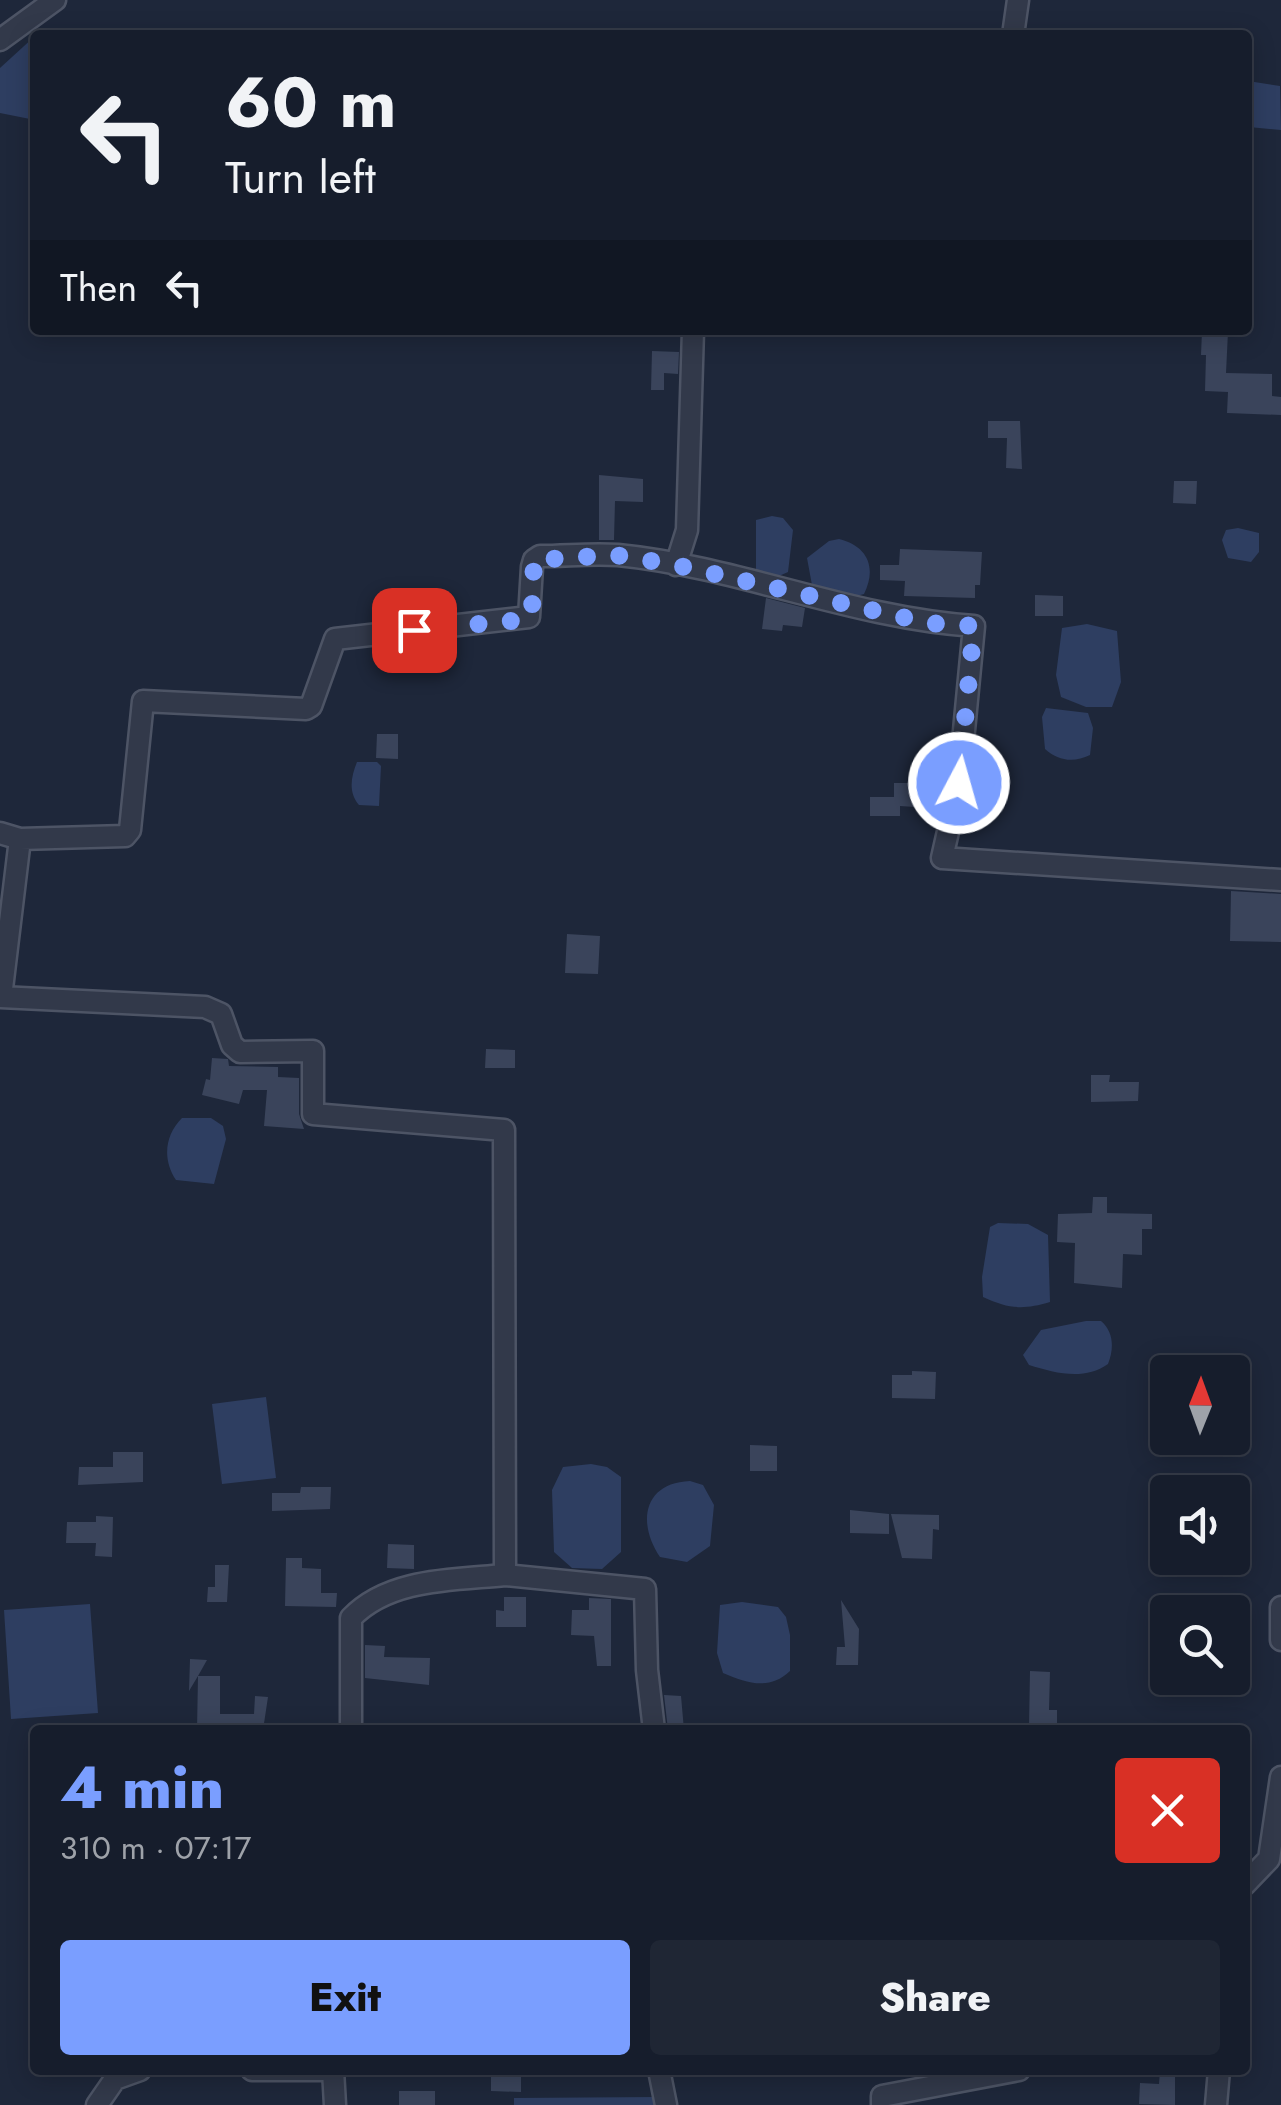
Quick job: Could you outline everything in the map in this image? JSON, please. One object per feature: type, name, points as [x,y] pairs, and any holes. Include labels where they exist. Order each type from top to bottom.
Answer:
[{"type":"street","points":[[0,40],[55,0]]},
{"type":"street","points":[[1014,30],[1018,0]]},
{"type":"street","points":[[676,565],[687,530],[693,335]]},
{"type":"street","points":[[505,1576],[504,1130],[314,1114],[313,1051],[240,1052],[232,1045],[222,1014],[206,1007],[1,997],[10,836],[125,836],[130,830],[143,701],[306,708],[311,706],[335,639],[529,617],[534,560],[540,556],[615,555],[676,565],[928,623],[974,626],[959,783],[942,858],[1281,880]]},
{"type":"street","points":[[351,1725],[350,1618],[382,1596],[416,1585],[505,1576],[645,1589],[646,1670],[653,1725]]},
{"type":"street","points":[[1281,1607],[1281,1640]]},
{"type":"street","points":[[1250,1879],[1270,1859],[1281,1777]]},
{"type":"street","points":[[97,2105],[115,2079],[126,2075]]},
{"type":"street","points":[[334,2075],[335,2105]]},
{"type":"street","points":[[662,2075],[666,2105]]},
{"type":"street","points":[[882,2105],[882,2096],[993,2075]]},
{"type":"street","points":[[1216,2105],[1219,2075]]},
{"type":"water","points":[[30,41],[30,119],[0,113],[0,68]]},
{"type":"water","points":[[1252,82],[1280,86],[1281,130],[1252,127]]},
{"type":"water","points":[[783,518],[793,530],[788,572],[779,576],[756,572],[756,520]]},
{"type":"water","points":[[1238,528],[1259,533],[1259,552],[1251,562],[1228,558],[1222,540],[1226,530]]},
{"type":"water","points":[[839,539],[857,547],[867,559],[870,575],[864,594],[837,595],[812,585],[807,558],[829,541]]},
{"type":"water","points":[[1087,624],[1117,631],[1121,682],[1112,707],[1086,707],[1061,697],[1056,675],[1062,628]]},
{"type":"water","points":[[1046,708],[1088,713],[1093,728],[1090,755],[1066,759],[1045,749],[1042,717]]},
{"type":"water","points":[[357,762],[377,762],[381,766],[379,806],[359,805],[353,795]]},
{"type":"water","points":[[182,1118],[211,1118],[223,1126],[226,1139],[214,1184],[176,1180],[172,1172],[167,1148]]},
{"type":"water","points":[[998,1223],[1028,1224],[1048,1235],[1050,1302],[1016,1307],[983,1297],[990,1227]]},
{"type":"water","points":[[1101,1321],[1111,1335],[1108,1364],[1079,1374],[1029,1365],[1023,1355],[1041,1330]]},
{"type":"water","points":[[266,1397],[276,1478],[222,1484],[212,1404]]},
{"type":"water","points":[[563,1467],[607,1467],[621,1477],[621,1552],[602,1569],[572,1568],[554,1552],[552,1490]]},
{"type":"water","points":[[690,1481],[703,1485],[714,1505],[710,1546],[687,1562],[660,1557],[648,1531],[649,1507],[662,1489]]},
{"type":"water","points":[[742,1602],[778,1607],[786,1617],[790,1671],[774,1681],[749,1682],[723,1673],[717,1653],[720,1605]]},
{"type":"water","points":[[90,1604],[98,1713],[11,1719],[4,1610]]},
{"type":"water","points":[[656,2097],[656,2105],[514,2105],[514,2098]]},
{"type":"building","points":[[1202,335],[1228,335],[1226,373],[1272,374],[1272,396],[1281,397],[1281,415],[1227,413],[1228,392],[1205,391],[1206,355],[1201,355]]},
{"type":"building","points":[[652,351],[679,352],[678,374],[664,373],[664,390],[651,390]]},
{"type":"building","points":[[988,421],[1020,421],[1022,469],[1006,468],[1007,438],[988,438]]},
{"type":"building","points":[[599,475],[643,479],[643,502],[615,501],[614,540],[599,540]]},
{"type":"building","points":[[1174,481],[1197,481],[1196,504],[1173,503]]},
{"type":"building","points":[[900,549],[982,552],[975,598],[904,596],[905,581],[880,580],[880,565],[899,565]]},
{"type":"building","points":[[1035,595],[1063,596],[1063,616],[1035,616]]},
{"type":"building","points":[[766,598],[805,608],[802,627],[762,629]]},
{"type":"building","points":[[377,734],[398,734],[398,759],[376,758]]},
{"type":"building","points":[[894,783],[915,783],[915,807],[900,806],[900,816],[870,816],[870,797],[894,797]]},
{"type":"building","points":[[1231,891],[1281,894],[1281,942],[1230,941]]},
{"type":"building","points":[[567,934],[600,936],[598,974],[565,973]]},
{"type":"building","points":[[486,1049],[515,1050],[515,1068],[485,1068]]},
{"type":"building","points":[[212,1058],[228,1059],[229,1066],[278,1067],[278,1077],[299,1078],[299,1114],[304,1129],[264,1126],[267,1090],[243,1090],[239,1104],[202,1095],[206,1079],[210,1080]]},
{"type":"building","points":[[1091,1075],[1110,1075],[1109,1082],[1139,1082],[1138,1101],[1091,1102]]},
{"type":"building","points":[[1093,1197],[1107,1197],[1107,1213],[1152,1214],[1152,1229],[1142,1229],[1142,1255],[1123,1254],[1122,1288],[1074,1283],[1075,1243],[1057,1242],[1058,1214],[1092,1213]]},
{"type":"building","points":[[912,1371],[936,1372],[935,1399],[892,1398],[892,1375],[912,1375]]},
{"type":"building","points":[[750,1445],[777,1446],[777,1471],[750,1471]]},
{"type":"building","points":[[113,1452],[143,1452],[143,1482],[78,1485],[79,1467],[113,1467]]},
{"type":"building","points":[[301,1487],[331,1487],[330,1509],[272,1511],[272,1493],[300,1493]]},
{"type":"building","points":[[850,1510],[889,1514],[889,1534],[850,1533]]},
{"type":"building","points":[[891,1514],[939,1515],[939,1530],[933,1529],[932,1559],[902,1558]]},
{"type":"building","points":[[96,1516],[113,1517],[112,1557],[95,1556],[96,1543],[66,1543],[67,1522],[96,1522]]},
{"type":"building","points":[[388,1544],[414,1545],[414,1569],[387,1568]]},
{"type":"building","points":[[286,1558],[302,1558],[302,1568],[321,1569],[321,1593],[337,1593],[336,1607],[285,1606]]},
{"type":"building","points":[[215,1565],[229,1565],[227,1602],[207,1602],[208,1587],[215,1587]]},
{"type":"building","points":[[504,1597],[526,1597],[526,1627],[496,1627],[496,1610],[504,1611]]},
{"type":"building","points":[[589,1598],[611,1599],[611,1666],[597,1666],[594,1636],[571,1635],[572,1610],[589,1610]]},
{"type":"building","points":[[841,1600],[859,1629],[858,1665],[836,1665],[837,1647],[845,1647]]},
{"type":"building","points":[[365,1645],[385,1646],[384,1657],[430,1658],[429,1685],[365,1678]]},
{"type":"building","points":[[190,1659],[207,1660],[189,1691]]},
{"type":"building","points":[[1030,1671],[1050,1672],[1049,1710],[1057,1710],[1057,1725],[1029,1725]]},
{"type":"building","points":[[198,1676],[220,1676],[220,1714],[254,1714],[255,1696],[268,1697],[264,1725],[197,1725]]},
{"type":"building","points":[[664,1695],[681,1696],[684,1725],[667,1725]]},
{"type":"building","points":[[491,2075],[521,2075],[521,2092],[491,2091]]},
{"type":"building","points":[[1160,2075],[1175,2075],[1175,2105],[1139,2104],[1140,2083],[1159,2084]]},
{"type":"building","points":[[399,2091],[435,2091],[435,2105],[399,2105]]},
{"type":"route","points":[[414,630],[522,620],[532,610],[534,560],[540,556],[615,555],[676,565],[928,623],[974,626],[959,783]]}]
